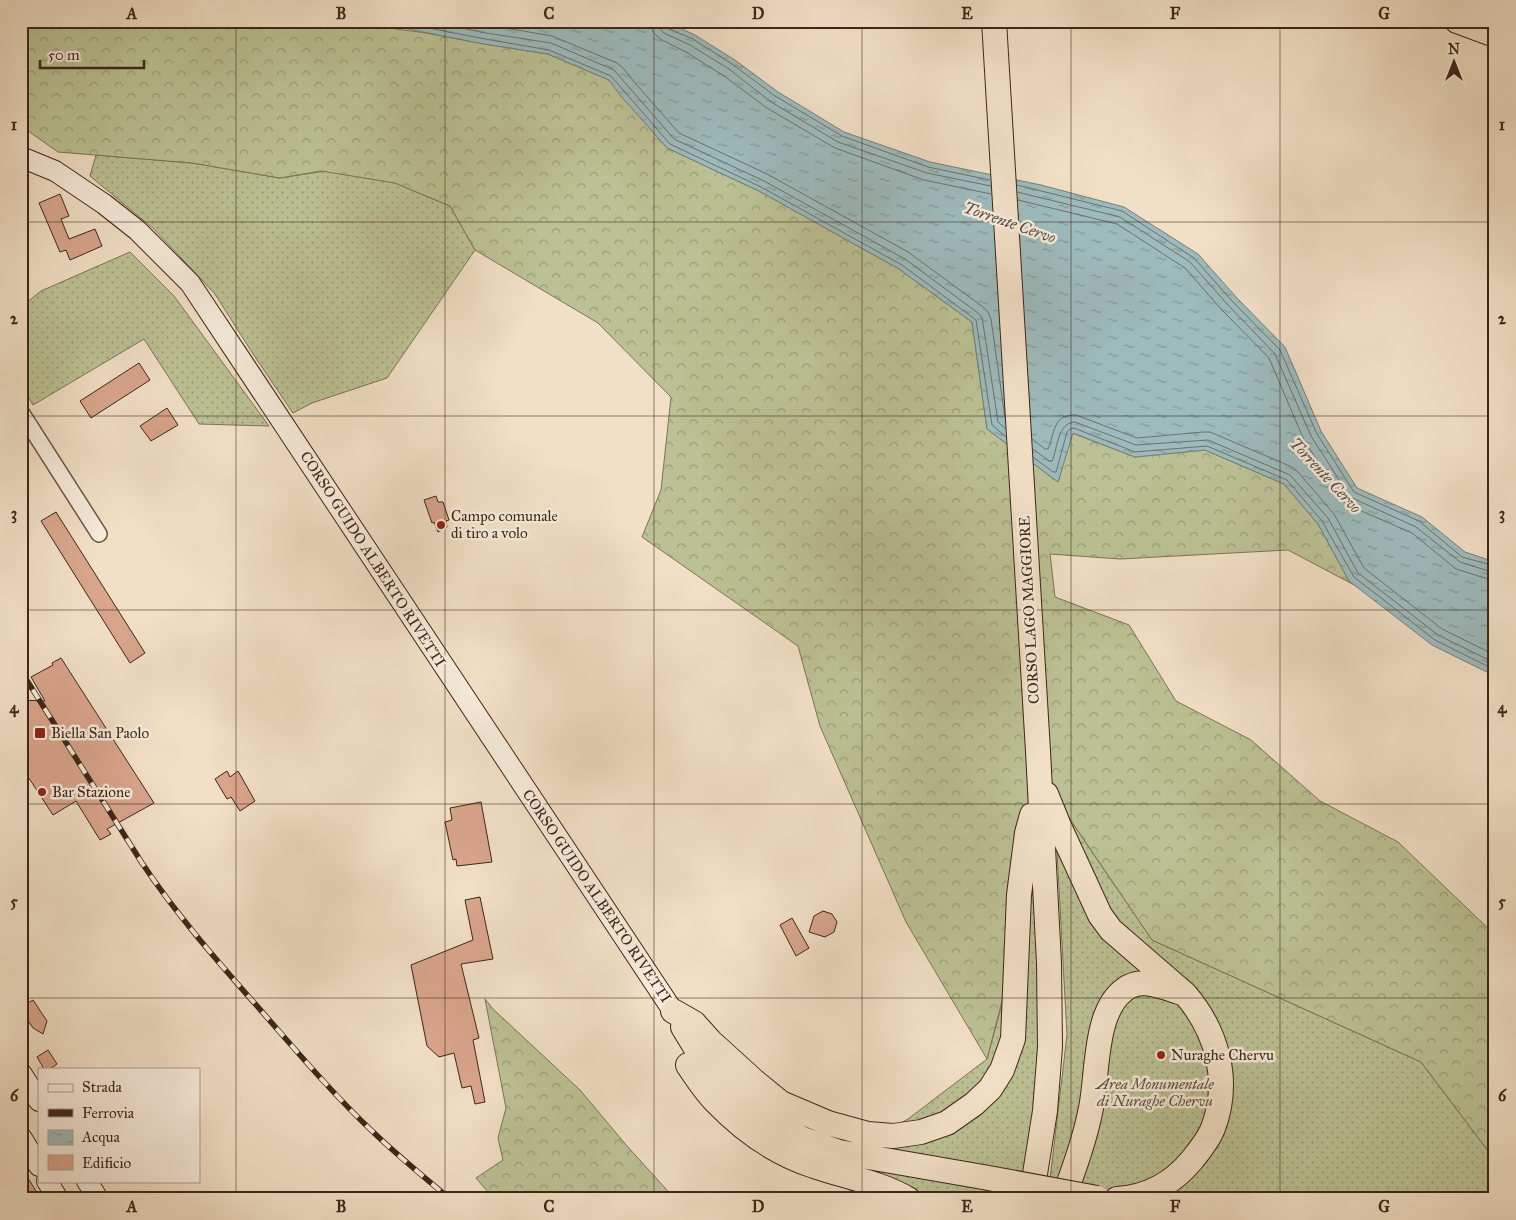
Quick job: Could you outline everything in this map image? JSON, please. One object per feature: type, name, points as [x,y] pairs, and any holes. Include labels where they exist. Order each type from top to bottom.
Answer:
[{"type":"highway","name":"CORSO LAGO MAGGIORE","points":[[994,21],[1049,963],[1050,1047],[1045,1111],[1031,1199]]},
{"type":"highway","points":[[1457,21],[1495,35]]},
{"type":"highway","points":[[674,1011],[708,1068],[736,1096],[770,1121],[803,1140],[839,1152],[1108,1198],[1133,1198],[1158,1189],[1182,1171],[1201,1149],[1213,1129],[1220,1103],[1221,1075],[1214,1043],[1202,1016],[1185,994],[1111,930],[1100,915],[1059,826],[1038,771]]},
{"type":"highway","points":[[674,1011],[694,1023],[754,1081],[782,1103],[828,1123],[868,1134],[892,1136],[921,1132],[947,1123],[974,1104],[990,1089],[1002,1070],[1013,1039],[1018,896],[1038,771]]},
{"type":"highway","points":[[1063,1199],[1084,1141],[1092,1107],[1103,1020],[1112,1003],[1124,989],[1136,984],[1152,983],[1185,994]]},
{"type":"highway","points":[[674,1011],[670,1033],[689,1066],[715,1101],[746,1129],[776,1150],[814,1166],[883,1187],[908,1199]]},
{"type":"main road","name":"CORSO GUIDO ALBERTO RIVETTI","points":[[21,157],[55,171],[104,204],[137,230],[190,283],[674,1011]]},
{"type":"main road","points":[[21,1072],[38,1099]]},
{"type":"main road","points":[[49,1182],[58,1199]]},
{"type":"main road","points":[[88,1182],[98,1199]]},
{"type":"street","points":[[21,412],[100,534]]},
{"type":"green space","points":[[21,21],[180,21],[192,25],[244,26],[288,21],[337,21],[426,33],[548,54],[609,80],[667,148],[759,191],[899,269],[972,322],[987,429],[1058,482],[1072,433],[1135,457],[1205,450],[1284,484],[1318,524],[1349,581],[1360,588],[1288,550],[1120,559],[1050,554],[1055,597],[1129,625],[1176,701],[1251,740],[1320,801],[1398,842],[1495,935],[1495,1160],[1421,1062],[1152,940],[1055,797],[987,1059],[906,922],[820,726],[798,646],[642,537],[661,490],[671,397],[598,323],[475,250],[450,206],[395,183],[321,171],[280,178],[192,163],[58,152],[21,126]]},
{"type":"green space","points":[[96,155],[192,163],[280,178],[325,171],[395,183],[450,206],[475,250],[387,378],[312,403],[293,413],[215,294],[154,229],[90,176]]},
{"type":"green space","points":[[130,252],[174,296],[269,426],[199,424],[144,339],[33,405],[21,385],[21,307],[41,291]]},
{"type":"green space","name":"Area Monumentale di Nuraghe Chervu","points":[[1054,796],[1152,940],[1421,1062],[1495,1160],[1495,1199],[1046,1199],[1067,1035]]},
{"type":"green space","points":[[1043,855],[1050,1047],[1026,1199],[870,1199],[812,1173],[908,1119],[987,1059]]},
{"type":"green space","points":[[485,999],[493,1009],[580,1090],[675,1199],[494,1199],[476,1178],[503,1160],[498,1138],[506,1108]]},
{"type":"water","name":"Torrente Cervo","points":[[340,21],[665,21],[695,35],[735,60],[778,92],[844,132],[930,162],[1041,185],[1124,207],[1198,254],[1236,297],[1285,347],[1321,431],[1357,488],[1422,517],[1465,552],[1495,562],[1495,676],[1432,645],[1349,581],[1318,524],[1284,484],[1205,450],[1135,457],[1073,433],[1058,482],[987,429],[972,322],[899,269],[759,191],[667,148],[609,80],[548,54],[408,29]]},
{"type":"building","points":[[60,194],[69,216],[61,219],[69,239],[95,229],[102,246],[70,260],[66,250],[60,252],[39,203]]},
{"type":"building","points":[[139,363],[150,380],[91,418],[80,401]]},
{"type":"building","points":[[167,408],[178,425],[151,441],[140,426]]},
{"type":"building","name":"Campo comunale di tiro a volo","points":[[436,496],[438,502],[443,502],[449,520],[446,521],[447,527],[438,532],[434,522],[432,523],[424,500]]},
{"type":"building","points":[[56,512],[145,653],[130,663],[41,521]]},
{"type":"building","points":[[61,658],[154,803],[107,829],[111,834],[100,840],[76,801],[53,815],[21,766],[21,700],[45,701],[31,677],[53,665],[52,663]]},
{"type":"building","points":[[227,771],[230,777],[238,771],[255,801],[240,811],[231,797],[227,799],[215,779]]},
{"type":"building","points":[[481,802],[492,862],[457,866],[456,859],[453,860],[445,822],[452,820],[450,808]]},
{"type":"building","points":[[480,897],[493,959],[461,964],[479,1038],[473,1040],[485,1102],[475,1104],[471,1086],[462,1088],[454,1053],[439,1057],[427,1046],[411,965],[473,940],[465,900]]},
{"type":"building","points":[[823,911],[832,914],[837,922],[834,932],[825,937],[809,932],[814,916]]},
{"type":"building","points":[[792,918],[809,948],[796,956],[780,925]]},
{"type":"building","points":[[33,1000],[47,1021],[43,1034],[33,1028],[21,1010],[21,1007]]},
{"type":"building","points":[[48,1050],[57,1064],[51,1068],[43,1068],[37,1057]]},
{"type":"building","points":[[21,1167],[41,1199],[21,1199]]},
{"type":"railway","points":[[21,671],[142,863],[185,922],[248,996],[344,1103],[391,1149],[450,1199]]},
{"type":"place","name":"Campo comunale di tiro a volo","points":[[441,525]]},
{"type":"place","name":"Biella San Paolo","points":[[40,733]]},
{"type":"place","name":"Bar Stazione","points":[[42,792]]},
{"type":"place","name":"Nuraghe Chervu","points":[[1161,1055]]}]
